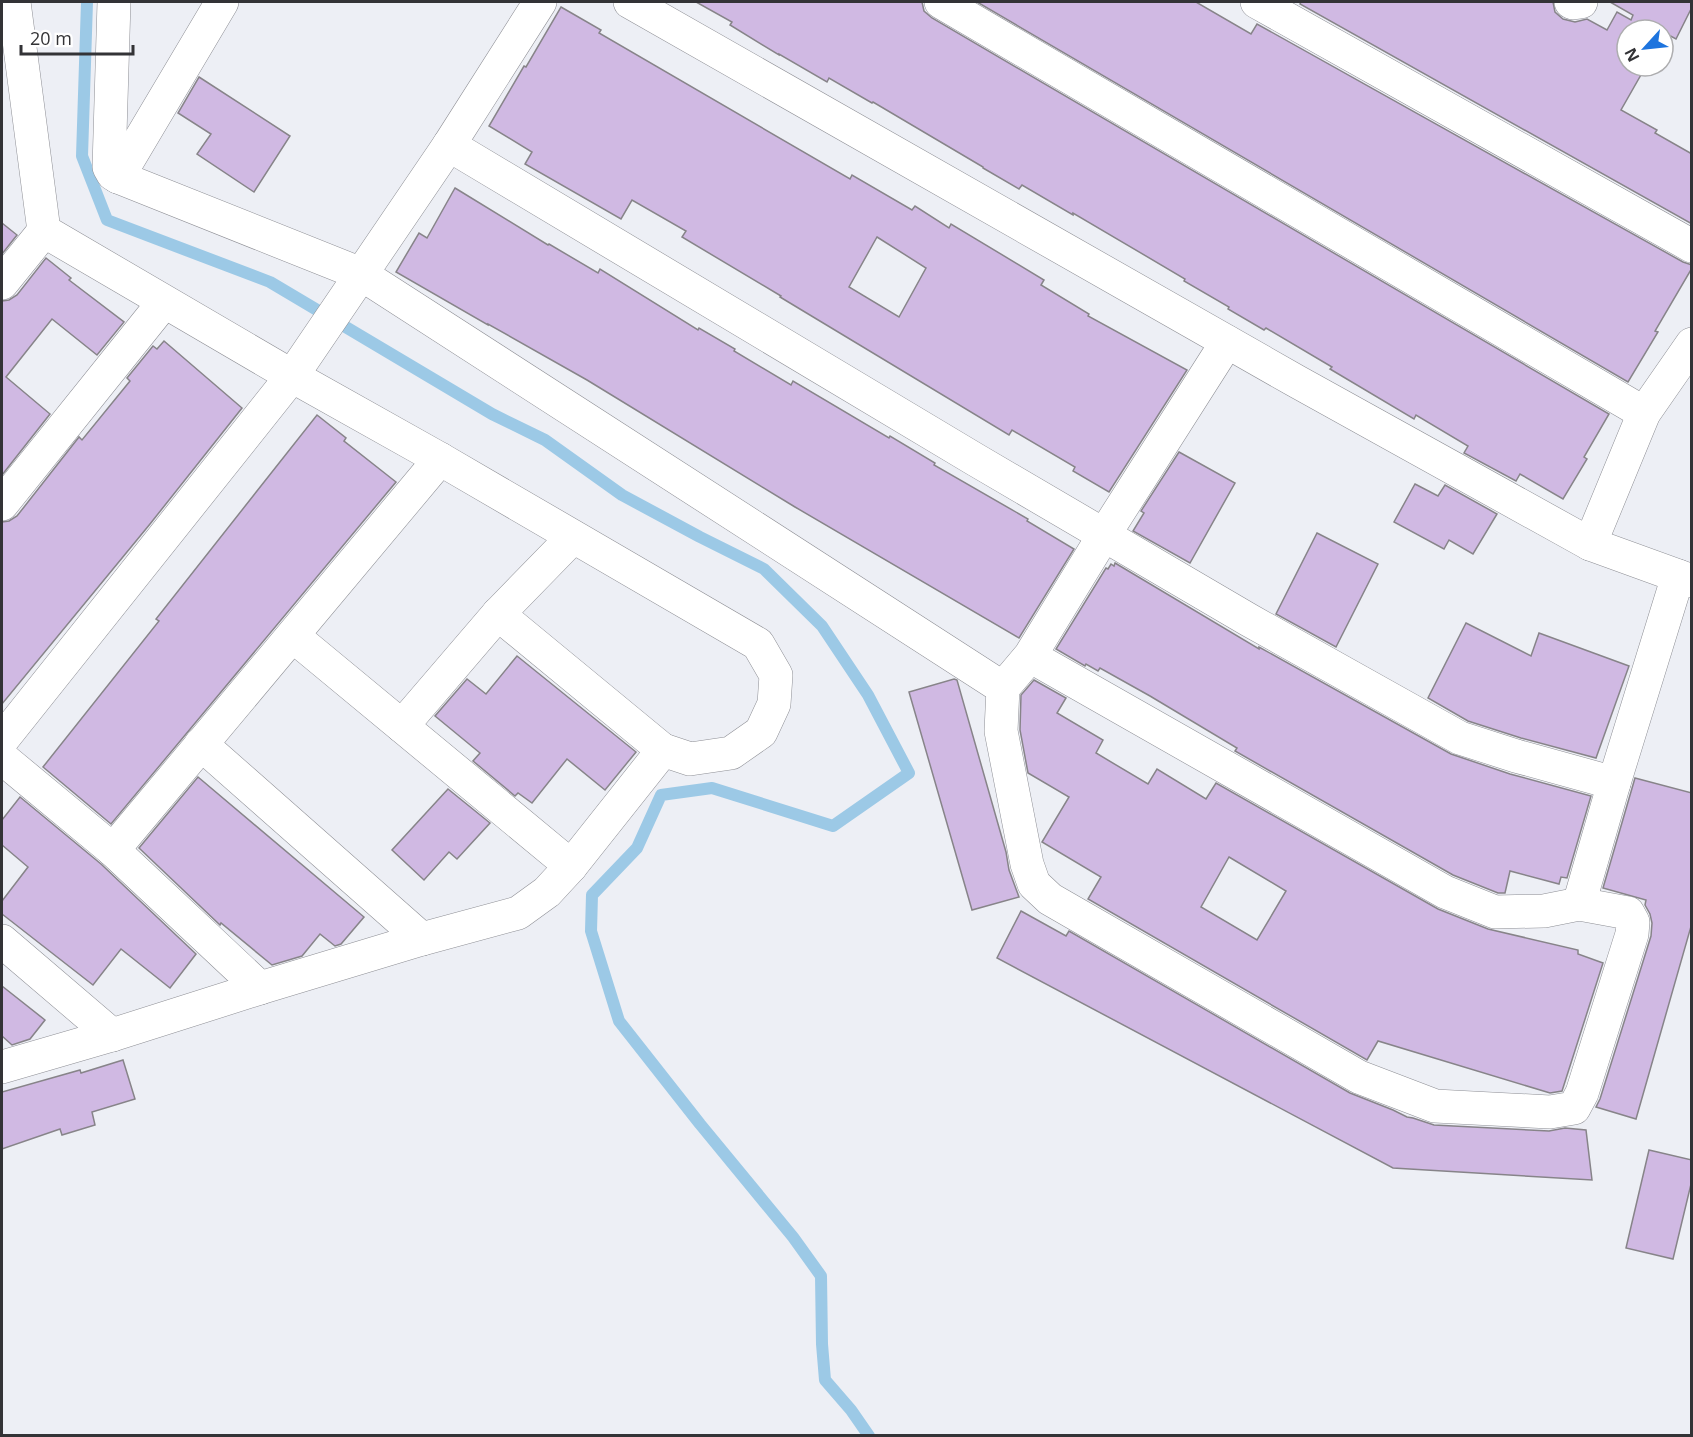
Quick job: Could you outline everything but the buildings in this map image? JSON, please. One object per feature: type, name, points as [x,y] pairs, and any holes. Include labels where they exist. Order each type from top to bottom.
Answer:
[{"type":"street","points":[[114,2],[109,167],[113,174],[353,286],[1003,688]]},
{"type":"street","points":[[118,177],[222,2]]},
{"type":"street","points":[[2,740],[292,376],[449,145],[540,2]]},
{"type":"street","points":[[630,2],[1227,342],[1590,544],[1685,579],[1614,783],[1579,904]]},
{"type":"street","points":[[941,2],[1644,413]]},
{"type":"street","points":[[1257,2],[1692,246]]},
{"type":"street","points":[[1571,2],[1581,2]]},
{"type":"street","points":[[2,283],[44,231],[10,12]]},
{"type":"street","points":[[449,145],[1104,535],[1249,620],[1460,738],[1614,783]]},
{"type":"street","points":[[44,231],[758,644],[776,675],[774,704],[761,732],[731,753],[690,759],[663,750],[498,614]]},
{"type":"street","points":[[2,504],[164,302]]},
{"type":"street","points":[[1030,656],[1445,892],[1495,912],[1544,911],[1579,904],[1628,914],[1633,922],[1632,934],[1582,1093],[1574,1108],[1550,1112],[1435,1106],[1359,1077],[1050,899],[1034,885],[1001,731],[1003,688],[1030,656],[1227,342]]},
{"type":"street","points":[[1590,544],[1644,413],[1692,344]]},
{"type":"street","points":[[113,850],[440,459]]},
{"type":"street","points":[[402,726],[498,614],[573,537]]},
{"type":"street","points":[[293,636],[571,866]]},
{"type":"street","points":[[201,744],[422,939]]},
{"type":"street","points":[[2,1067],[422,939],[518,913],[547,892],[571,866],[663,750]]},
{"type":"street","points":[[2,758],[113,850],[260,988]]},
{"type":"street","points":[[2,941],[112,1035]]},
{"type":"waterway","points":[[87,2],[82,156],[107,220],[270,282],[492,414],[545,440],[622,495],[764,569],[822,626],[868,695],[909,773],[833,826],[712,788],[661,795],[637,848],[592,895],[591,931],[619,1021],[793,1237],[821,1276],[825,1380],[851,1410],[869,1436]]}]
